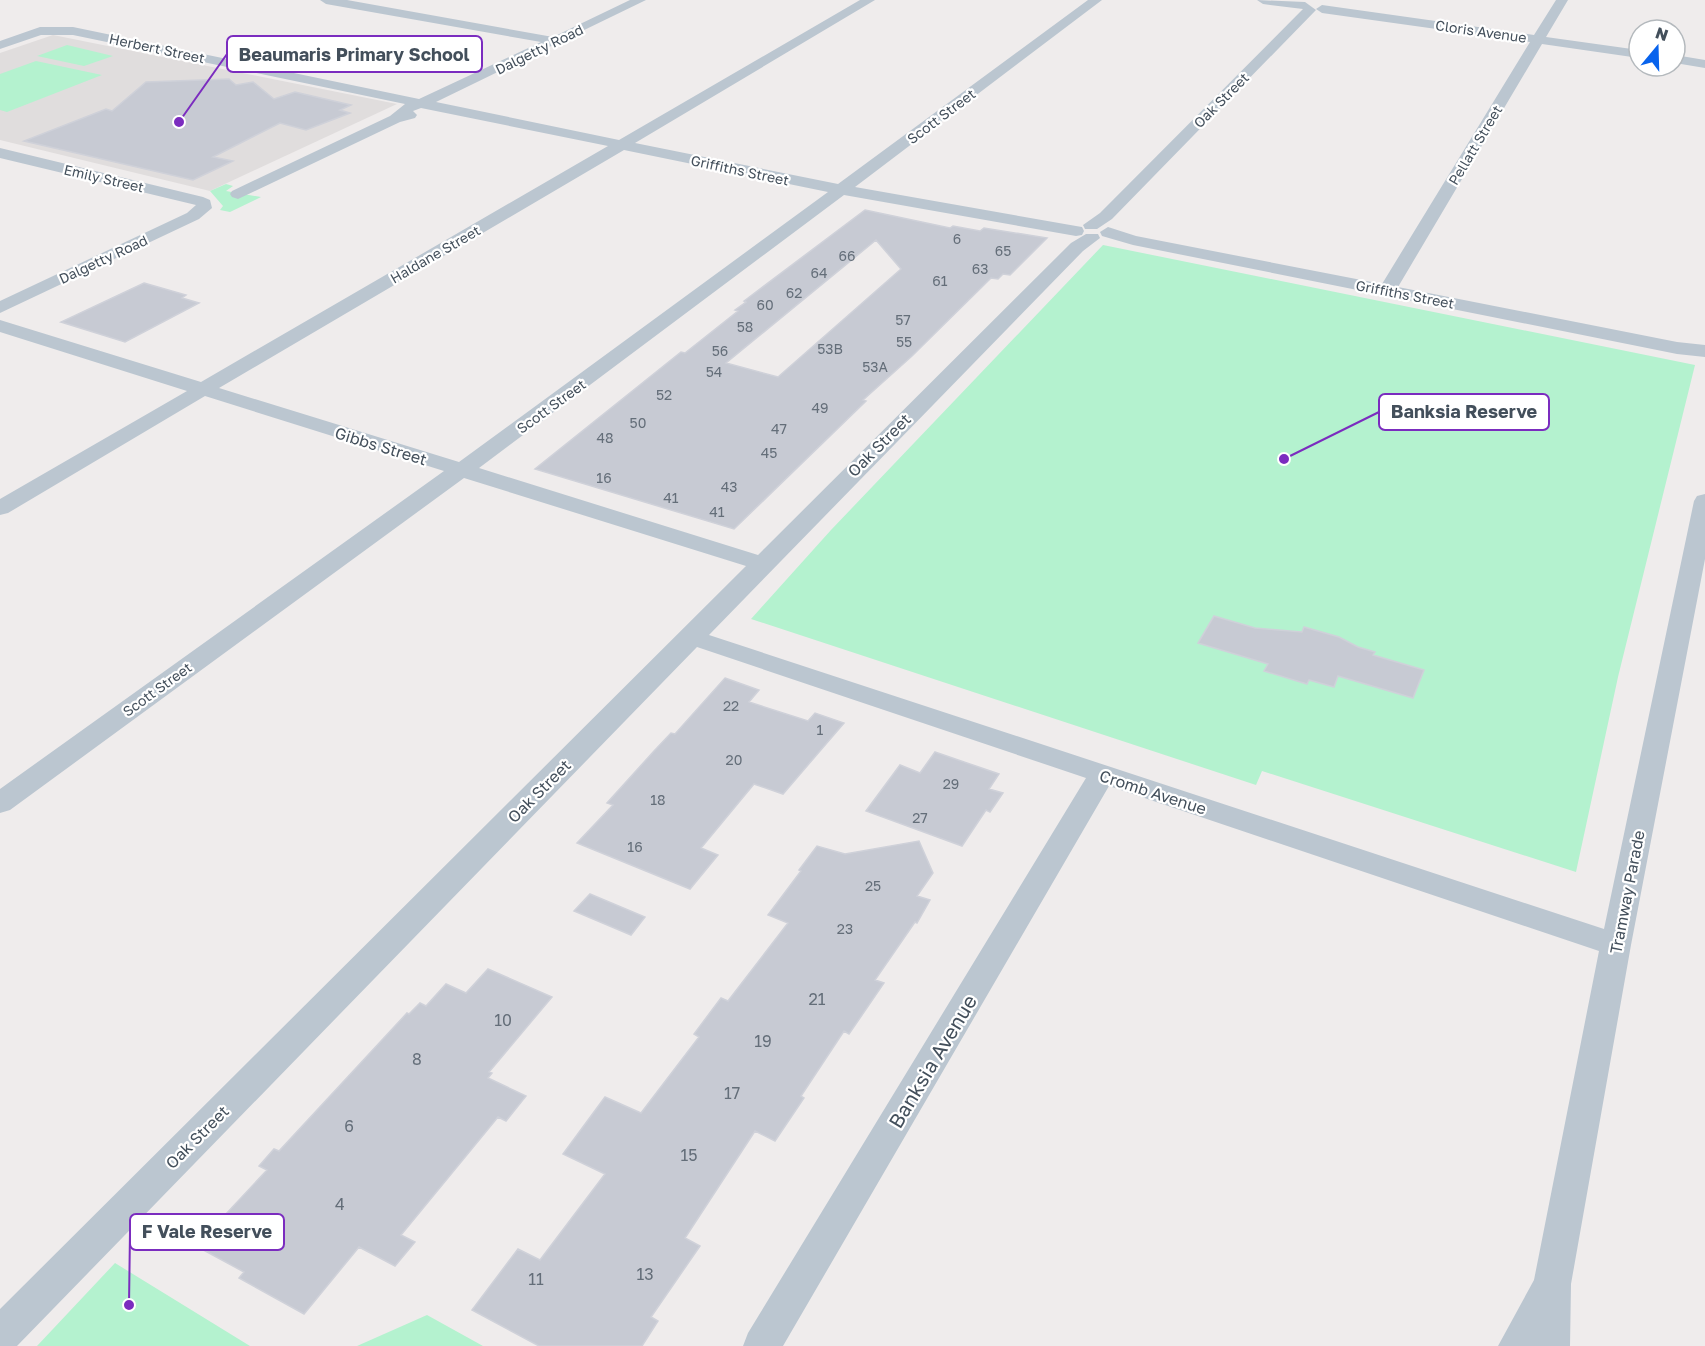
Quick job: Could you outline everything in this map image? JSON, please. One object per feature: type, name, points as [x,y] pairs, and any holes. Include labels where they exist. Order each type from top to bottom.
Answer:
[{"type":"street","points":[[326,0],[555,41]]},
{"type":"street","name":"Dalgetty Road","points":[[238,194],[394,119],[410,115],[429,102],[640,0]]},
{"type":"street","name":"Haldane Street","points":[[0,508],[869,0]]},
{"type":"street","name":"Scott Street","points":[[0,803],[459,470],[479,459],[1096,0]]},
{"type":"street","name":"Cloris Avenue","points":[[1263,0],[1627,52]]},
{"type":"street","name":"Pellatt Street","points":[[1388,291],[1562,0]]},
{"type":"street","points":[[397,13],[417,4]]},
{"type":"street","name":"Oak Street","points":[[0,1336],[1314,6]]},
{"type":"street","points":[[0,29],[28,35]]},
{"type":"street","name":"Herbert Street","points":[[28,35],[52,29],[73,31],[429,102]]},
{"type":"street","points":[[0,45],[28,35]]},
{"type":"street","points":[[1687,61],[1705,64]]},
{"type":"street","name":"Griffiths Street","points":[[429,102],[621,145],[843,190],[952,211],[1092,232],[1677,348],[1705,351]]},
{"type":"street","name":"Emily Street","points":[[0,153],[197,200],[204,203],[204,208]]},
{"type":"street","name":"Dalgetty Road","points":[[0,308],[194,216],[204,208]]},
{"type":"street","name":"Gibbs Street","points":[[0,326],[763,564]]},
{"type":"street","name":"Griffiths Street","points":[[1677,348],[1705,357]]},
{"type":"street","name":"Tramway Parade","points":[[1551,1346],[1552,1284],[1616,945],[1705,501]]},
{"type":"street","name":"Cromb Avenue","points":[[691,637],[1616,945]]},
{"type":"street","name":"Banksia Avenue","points":[[762,1346],[1102,775]]},
{"type":"street","name":"Tramway Parade","points":[[1517,1346],[1552,1284]]},
{"type":"shaded area","points":[[53,35],[397,104],[210,191],[0,140],[0,53]]},
{"type":"green space","points":[[67,45],[113,56],[84,66],[37,56]]},
{"type":"green space","points":[[36,61],[102,75],[7,112],[0,110],[0,74]]},
{"type":"green space","points":[[226,184],[233,186],[226,191],[261,197],[230,212],[220,210],[223,206],[210,191]]},
{"type":"green space","points":[[1103,245],[1695,365],[1618,677],[1576,872],[1262,771],[1256,785],[751,619],[831,530]]},
{"type":"green space","points":[[115,1263],[250,1346],[37,1346]]},
{"type":"green space","points":[[427,1315],[483,1346],[357,1346]]},
{"type":"building","points":[[229,79],[236,85],[253,82],[274,99],[295,92],[351,105],[340,110],[350,113],[306,130],[280,123],[213,157],[233,161],[193,180],[24,141],[106,109],[112,111],[146,82]]},
{"type":"building","points":[[865,210],[950,228],[953,226],[980,231],[984,228],[1047,238],[1010,275],[1003,274],[998,279],[991,278],[912,356],[863,400],[866,401],[734,529],[535,469],[681,352],[685,353],[738,311],[735,310],[746,302],[744,301]],"holes":[[[876,240],[901,269],[778,377],[726,363]]]},
{"type":"building","points":[[144,283],[186,295],[182,298],[199,303],[125,342],[61,322]]},
{"type":"building","points":[[1214,616],[1255,628],[1302,632],[1304,627],[1339,637],[1358,647],[1375,652],[1373,655],[1424,670],[1413,698],[1338,676],[1334,687],[1309,680],[1307,684],[1264,671],[1268,664],[1198,643]]},
{"type":"building","points":[[725,678],[759,690],[749,702],[808,721],[815,713],[844,723],[783,794],[754,784],[701,848],[718,855],[690,889],[577,843],[613,805],[607,803],[671,733],[675,734]]},
{"type":"building","points":[[935,752],[999,774],[989,789],[1003,793],[990,812],[986,810],[962,846],[866,811],[900,765],[920,773]]},
{"type":"building","points":[[919,841],[933,873],[917,896],[930,900],[917,923],[915,922],[875,980],[884,983],[849,1034],[844,1031],[801,1096],[804,1098],[775,1141],[755,1131],[685,1238],[700,1246],[651,1317],[658,1321],[642,1346],[539,1346],[472,1310],[518,1249],[540,1260],[605,1174],[563,1154],[605,1097],[641,1113],[699,1037],[694,1034],[721,998],[728,1001],[788,923],[768,915],[817,846],[845,854]]},
{"type":"building","points":[[590,894],[645,917],[631,935],[574,911]]},
{"type":"building","points":[[488,969],[552,997],[489,1072],[492,1073],[488,1078],[526,1096],[506,1121],[498,1117],[401,1235],[415,1242],[395,1266],[359,1247],[304,1314],[239,1278],[244,1272],[196,1246],[267,1170],[259,1166],[274,1149],[279,1151],[407,1013],[409,1014],[420,1003],[426,1006],[446,984],[466,993]]},
{"type":"place","name":"Beaumaris Primary School","points":[[179,122]]},
{"type":"place","name":"Banksia Reserve","points":[[1284,459]]},
{"type":"place","name":"F Vale Reserve","points":[[129,1305]]}]
